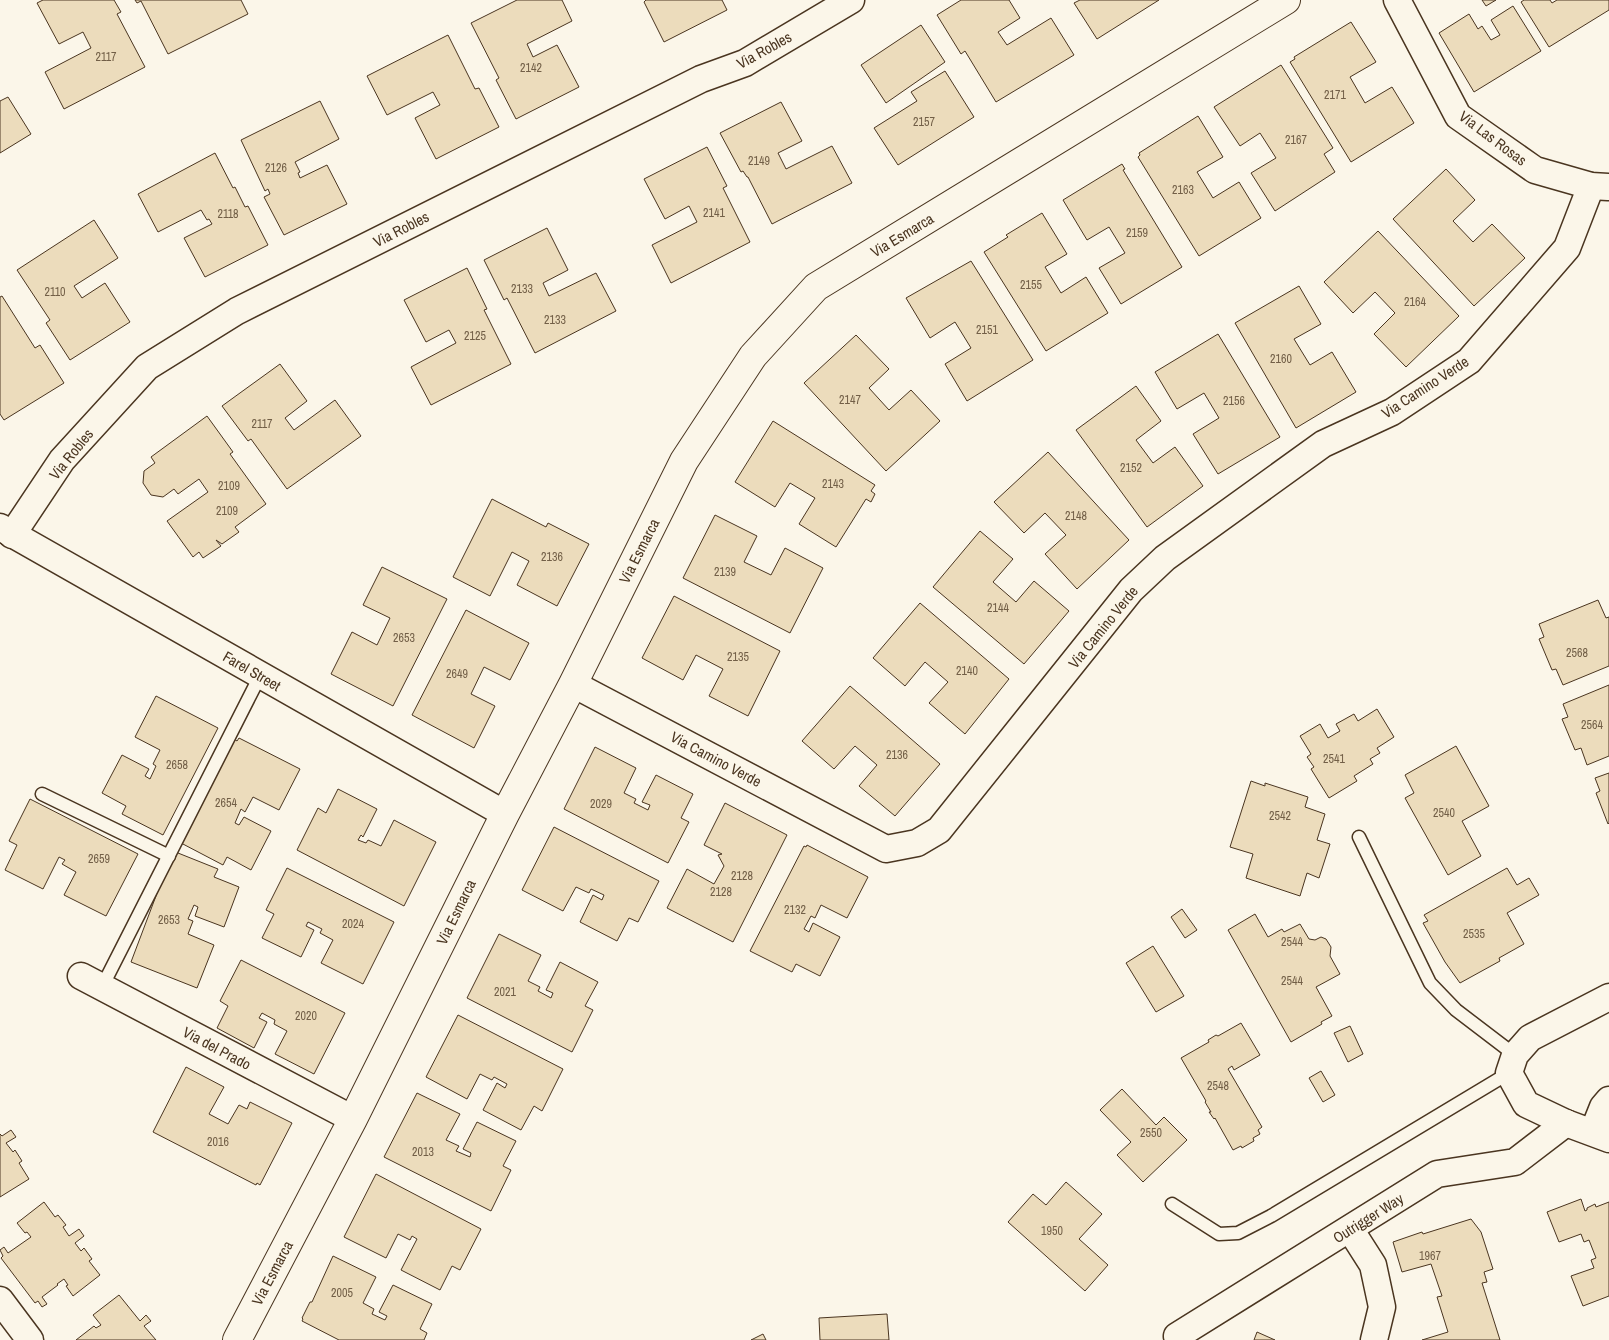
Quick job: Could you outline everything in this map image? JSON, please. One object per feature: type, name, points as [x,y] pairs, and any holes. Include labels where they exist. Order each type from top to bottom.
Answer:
[{"type":"street","name":"Via Robles","points":[[6,531],[62,460],[147,367],[237,311],[701,79],[745,63],[851,0]]},
{"type":"street","name":"Via Esmarca","points":[[240,1333],[353,1119],[684,461],[753,356],[816,287],[1286,0]]},
{"type":"street","name":"Via Las Rosas","points":[[1396,0],[1458,116],[1535,170],[1600,186]]},
{"type":"street","name":"Via Camino Verde","points":[[573,684],[886,849],[917,844],[939,830],[1131,590],[1165,558],[1324,444],[1392,412],[1469,361],[1567,248],[1600,186]]},
{"type":"street","name":"Farel Street","points":[[6,531],[505,814]]},
{"type":"street","name":"Via del Prado","points":[[92,982],[353,1119]]},
{"type":"street","points":[[1609,997],[1530,1038],[1512,1064],[1526,1104],[1566,1123],[1601,1135],[1603,1107],[1609,1100]]},
{"type":"street","name":"Outrigger Way","points":[[1177,1336],[1438,1174],[1515,1162],[1566,1123]]},
{"type":"street","points":[[1350,1229],[1373,1265],[1382,1307],[1374,1340]]},
{"type":"street","points":[[0,1300],[30,1340]]},
{"type":"lane","points":[[92,982],[169,856],[260,676]]},
{"type":"lane","points":[[42,794],[169,856]]},
{"type":"lane","points":[[1172,1204],[1219,1234],[1238,1233],[1271,1216],[1512,1064],[1430,983],[1359,836]]},
{"type":"building","points":[[43,0],[114,0],[121,12],[117,14],[145,67],[64,109],[45,72],[91,48],[83,32],[59,44],[37,3]]},
{"type":"building","points":[[135,0],[241,0],[248,14],[168,54],[141,1],[137,3]]},
{"type":"building","points":[[517,0],[562,0],[572,21],[527,44],[533,57],[557,45],[579,87],[516,119],[496,80],[499,78],[471,23]]},
{"type":"building","points":[[646,0],[722,0],[727,10],[664,42],[644,2]]},
{"type":"building","points":[[961,0],[1009,0],[1020,18],[998,32],[1007,45],[1051,18],[1074,55],[996,102],[965,51],[961,54],[937,15]]},
{"type":"building","points":[[1080,0],[1159,0],[1097,39],[1074,3]]},
{"type":"building","points":[[1482,0],[1496,0],[1486,6]]},
{"type":"building","points":[[1524,0],[1550,0],[1552,3],[1557,0],[1609,0],[1609,10],[1549,47],[1521,2]]},
{"type":"building","points":[[1513,6],[1541,51],[1474,92],[1439,33],[1469,14],[1478,29],[1482,26],[1491,40],[1500,35],[1491,20]]},
{"type":"building","points":[[1351,22],[1376,62],[1350,77],[1365,103],[1392,87],[1414,123],[1351,162],[1290,62],[1295,59],[1294,57]]},
{"type":"building","points":[[921,25],[945,62],[886,103],[861,65]]},
{"type":"building","points":[[448,35],[475,89],[479,88],[499,127],[436,159],[415,118],[440,105],[433,92],[387,115],[367,76]]},
{"type":"building","points":[[1281,65],[1333,148],[1324,154],[1335,172],[1275,211],[1251,173],[1276,158],[1260,133],[1240,146],[1214,107]]},
{"type":"building","points":[[945,71],[974,117],[898,165],[874,128],[917,101],[911,92]]},
{"type":"building","points":[[8,97],[31,134],[0,153],[0,101]]},
{"type":"building","points":[[320,101],[339,139],[295,162],[300,172],[298,173],[300,178],[327,165],[347,204],[284,235],[264,197],[270,194],[268,189],[265,191],[241,140]]},
{"type":"building","points":[[781,102],[802,141],[778,153],[786,169],[832,146],[852,183],[772,224],[748,177],[743,171],[741,172],[720,133]]},
{"type":"building","points":[[1198,116],[1223,157],[1197,172],[1213,198],[1239,182],[1261,218],[1199,256],[1138,157],[1139,153]]},
{"type":"building","points":[[707,147],[727,186],[723,188],[750,242],[671,283],[652,245],[697,222],[689,206],[665,219],[644,179]]},
{"type":"building","points":[[215,153],[233,188],[235,187],[245,207],[248,206],[268,245],[205,277],[184,238],[212,224],[209,219],[207,220],[201,210],[158,232],[138,194]]},
{"type":"building","points":[[1122,164],[1125,169],[1123,170],[1182,267],[1121,304],[1099,268],[1125,253],[1109,227],[1087,240],[1063,200]]},
{"type":"building","points":[[1446,169],[1475,200],[1453,221],[1473,242],[1492,224],[1525,258],[1474,306],[1393,219]]},
{"type":"building","points":[[1042,213],[1067,254],[1045,267],[1061,293],[1086,277],[1108,313],[1046,351],[984,252],[1008,237],[1006,235]]},
{"type":"building","points":[[94,220],[118,258],[74,286],[82,298],[105,283],[130,322],[70,360],[46,323],[50,320],[17,270]]},
{"type":"building","points":[[547,228],[568,270],[543,283],[549,296],[596,273],[616,311],[535,353],[507,298],[504,300],[484,260]]},
{"type":"building","points":[[1378,231],[1459,316],[1406,367],[1374,334],[1395,313],[1375,292],[1353,313],[1324,282]]},
{"type":"building","points":[[971,261],[1033,360],[967,401],[945,364],[971,348],[955,322],[930,338],[906,298]]},
{"type":"building","points":[[467,268],[487,309],[484,310],[511,364],[431,405],[411,367],[456,343],[449,330],[426,342],[404,300]]},
{"type":"building","points":[[1299,286],[1321,324],[1294,339],[1310,365],[1332,352],[1356,392],[1296,428],[1235,323]]},
{"type":"building","points":[[2,296],[35,348],[40,345],[64,383],[4,420],[0,414],[0,297]]},
{"type":"building","points":[[1218,334],[1280,437],[1218,474],[1193,434],[1219,418],[1204,393],[1177,409],[1155,372]]},
{"type":"building","points":[[856,335],[889,369],[869,388],[889,410],[911,390],[940,421],[886,471],[804,383]]},
{"type":"building","points":[[280,364],[307,401],[285,418],[294,430],[335,400],[361,436],[287,489],[251,439],[248,441],[222,406]]},
{"type":"building","points":[[1136,386],[1161,421],[1136,440],[1153,463],[1175,447],[1203,486],[1147,527],[1076,430]]},
{"type":"building","points":[[207,416],[233,452],[230,454],[266,504],[235,527],[239,532],[222,544],[216,540],[221,546],[203,558],[199,552],[193,557],[167,521],[208,492],[199,479],[178,494],[174,489],[163,497],[151,495],[143,483],[144,471],[155,463],[151,457]]},
{"type":"building","points":[[773,421],[875,485],[871,491],[875,494],[871,502],[866,499],[836,547],[799,524],[815,498],[790,483],[775,507],[735,482]]},
{"type":"building","points":[[1048,452],[1129,540],[1077,589],[1045,554],[1066,535],[1045,513],[1024,533],[994,502]]},
{"type":"building","points":[[492,499],[546,527],[548,523],[589,544],[557,606],[517,585],[529,561],[512,552],[490,596],[453,577]]},
{"type":"building","points":[[715,515],[757,536],[744,562],[771,575],[785,548],[823,568],[790,633],[683,578]]},
{"type":"building","points":[[980,531],[1013,559],[993,582],[1016,602],[1034,581],[1069,611],[1024,664],[933,587]]},
{"type":"building","points":[[382,567],[447,599],[393,706],[331,674],[352,632],[377,645],[390,618],[363,605]]},
{"type":"building","points":[[674,596],[780,651],[748,716],[709,696],[723,669],[696,655],[683,680],[642,658]]},
{"type":"building","points":[[1598,600],[1606,618],[1609,617],[1609,666],[1563,685],[1556,669],[1552,670],[1539,639],[1544,637],[1539,624]]},
{"type":"building","points":[[920,603],[1009,679],[965,734],[929,703],[948,682],[925,662],[905,686],[873,658]]},
{"type":"building","points":[[466,610],[529,643],[510,680],[484,667],[471,694],[495,706],[474,748],[412,715]]},
{"type":"building","points":[[1609,685],[1609,756],[1587,765],[1581,748],[1575,750],[1562,719],[1568,717],[1563,704]]},
{"type":"building","points":[[850,686],[940,764],[895,816],[859,786],[877,765],[855,746],[834,769],[802,741]]},
{"type":"building","points":[[156,696],[218,728],[163,835],[122,814],[126,806],[102,793],[122,755],[149,769],[145,776],[150,779],[156,766],[153,764],[160,750],[135,737]]},
{"type":"building","points":[[1377,709],[1394,737],[1377,748],[1380,753],[1370,759],[1373,764],[1354,776],[1357,781],[1329,798],[1311,769],[1314,767],[1307,757],[1311,754],[1300,736],[1320,724],[1328,738],[1340,731],[1336,724],[1354,714],[1358,721]]},
{"type":"building","points":[[239,738],[300,769],[279,810],[253,797],[245,812],[241,809],[235,823],[239,825],[244,817],[271,831],[251,870],[227,857],[223,865],[181,843],[234,739],[237,741]]},
{"type":"building","points":[[1456,746],[1489,806],[1462,821],[1481,856],[1448,875],[1405,798],[1414,793],[1405,775]]},
{"type":"building","points":[[595,747],[636,768],[624,793],[636,799],[634,803],[648,810],[650,805],[642,802],[656,775],[693,794],[681,818],[689,822],[668,863],[564,809]]},
{"type":"building","points":[[1609,773],[1608,824],[1596,793],[1600,791],[1595,778]]},
{"type":"building","points":[[1251,781],[1265,786],[1265,783],[1308,797],[1305,807],[1325,814],[1317,840],[1330,844],[1319,878],[1307,873],[1300,896],[1246,878],[1253,854],[1230,847]]},
{"type":"building","points":[[338,789],[377,809],[363,837],[361,835],[358,840],[366,843],[368,840],[381,846],[394,820],[436,842],[404,906],[297,850],[318,808],[326,813]]},
{"type":"building","points":[[30,799],[138,854],[106,916],[64,895],[76,872],[62,864],[65,860],[59,857],[43,889],[5,870],[17,845],[9,841]]},
{"type":"building","points":[[725,803],[787,835],[733,942],[667,908],[687,869],[714,884],[724,866],[718,855],[722,854],[704,845]]},
{"type":"building","points":[[554,827],[659,881],[638,922],[629,918],[617,941],[580,922],[593,895],[602,900],[604,895],[591,889],[589,893],[576,887],[563,911],[522,890]]},
{"type":"building","points":[[807,845],[868,877],[847,918],[821,905],[815,918],[811,916],[804,929],[809,932],[813,923],[840,937],[820,976],[796,964],[792,972],[750,951],[804,846],[806,847]]},
{"type":"building","points":[[173,851],[218,869],[214,877],[239,887],[224,927],[195,916],[198,907],[194,905],[188,919],[193,921],[188,934],[214,945],[197,988],[131,962]]},
{"type":"building","points":[[287,868],[394,922],[363,984],[321,963],[333,940],[320,933],[322,929],[308,922],[306,926],[314,930],[301,957],[262,938],[274,914],[266,910]]},
{"type":"building","points":[[1507,868],[1517,885],[1529,878],[1539,895],[1507,913],[1524,944],[1499,958],[1500,961],[1460,983],[1445,962],[1423,923],[1428,921],[1424,915]]},
{"type":"building","points":[[1182,909],[1197,930],[1185,938],[1171,917]]},
{"type":"building","points":[[1255,914],[1268,937],[1282,929],[1284,932],[1300,924],[1309,939],[1315,940],[1321,937],[1326,939],[1331,947],[1330,956],[1340,974],[1316,987],[1332,1016],[1291,1042],[1228,930]]},
{"type":"building","points":[[499,934],[541,955],[528,981],[540,987],[538,991],[551,998],[553,993],[546,990],[560,962],[598,982],[585,1006],[593,1010],[572,1052],[467,998]]},
{"type":"building","points":[[1153,946],[1184,996],[1156,1012],[1126,963]]},
{"type":"building","points":[[241,960],[345,1013],[314,1074],[275,1054],[287,1031],[274,1024],[275,1020],[262,1013],[259,1018],[267,1022],[254,1048],[217,1028],[228,1006],[220,1001]]},
{"type":"building","points":[[458,1015],[563,1069],[542,1111],[534,1106],[521,1130],[483,1110],[497,1083],[505,1088],[507,1084],[494,1077],[492,1080],[480,1074],[467,1099],[426,1077]]},
{"type":"building","points":[[1241,1023],[1260,1055],[1234,1070],[1232,1066],[1228,1069],[1262,1127],[1258,1130],[1260,1134],[1253,1138],[1254,1141],[1242,1148],[1241,1146],[1233,1150],[1215,1118],[1209,1112],[1211,1112],[1206,1101],[1181,1058],[1209,1042],[1208,1040],[1216,1035],[1218,1036]]},
{"type":"building","points":[[1350,1026],[1363,1054],[1348,1062],[1334,1033]]},
{"type":"building","points":[[186,1067],[224,1087],[209,1114],[228,1124],[239,1105],[247,1109],[250,1102],[292,1123],[260,1185],[257,1183],[256,1185],[153,1132]]},
{"type":"building","points":[[1321,1071],[1335,1095],[1323,1102],[1309,1078]]},
{"type":"building","points":[[1122,1089],[1156,1125],[1164,1117],[1187,1140],[1143,1182],[1117,1155],[1131,1142],[1100,1110]]},
{"type":"building","points":[[417,1093],[460,1114],[446,1140],[459,1146],[456,1151],[470,1157],[471,1153],[463,1149],[477,1122],[516,1141],[503,1166],[511,1170],[491,1211],[384,1157]]},
{"type":"building","points":[[11,1130],[16,1137],[6,1143],[13,1152],[15,1150],[22,1161],[19,1163],[29,1179],[0,1197],[0,1134],[2,1136]]},
{"type":"building","points":[[376,1174],[481,1229],[460,1270],[452,1266],[440,1290],[401,1270],[417,1239],[412,1236],[410,1240],[398,1234],[386,1258],[344,1237]]},
{"type":"building","points":[[1066,1182],[1102,1214],[1079,1239],[1108,1265],[1085,1291],[1008,1222],[1033,1194],[1046,1205]]},
{"type":"building","points":[[1581,1199],[1585,1211],[1595,1204],[1596,1207],[1609,1202],[1609,1296],[1583,1306],[1571,1276],[1594,1268],[1591,1260],[1596,1258],[1589,1240],[1584,1242],[1581,1234],[1559,1242],[1547,1212]]},
{"type":"building","points":[[44,1202],[55,1217],[58,1215],[66,1225],[63,1227],[69,1236],[79,1229],[84,1236],[75,1243],[81,1251],[84,1248],[92,1259],[89,1261],[100,1275],[73,1296],[66,1286],[68,1285],[64,1279],[42,1297],[47,1304],[42,1307],[38,1301],[35,1303],[1,1258],[3,1256],[0,1250],[4,1247],[8,1253],[31,1237],[17,1223]]},
{"type":"building","points":[[1471,1219],[1481,1232],[1493,1269],[1484,1272],[1487,1282],[1482,1283],[1500,1340],[1422,1340],[1448,1332],[1437,1297],[1442,1296],[1431,1264],[1402,1272],[1393,1242]]},
{"type":"building","points":[[333,1256],[376,1277],[363,1303],[374,1309],[372,1314],[385,1320],[387,1316],[379,1312],[393,1285],[432,1304],[420,1329],[427,1333],[424,1340],[339,1340],[302,1321]]},
{"type":"building","points":[[119,1295],[140,1321],[146,1315],[151,1321],[144,1326],[156,1340],[76,1340],[94,1326],[96,1328],[101,1325],[93,1315]]},
{"type":"building","points":[[887,1314],[889,1340],[820,1340],[819,1318]]},
{"type":"building","points":[[1257,1332],[1275,1340],[1254,1340]]},
{"type":"building","points":[[763,1334],[766,1340],[751,1340]]}]
